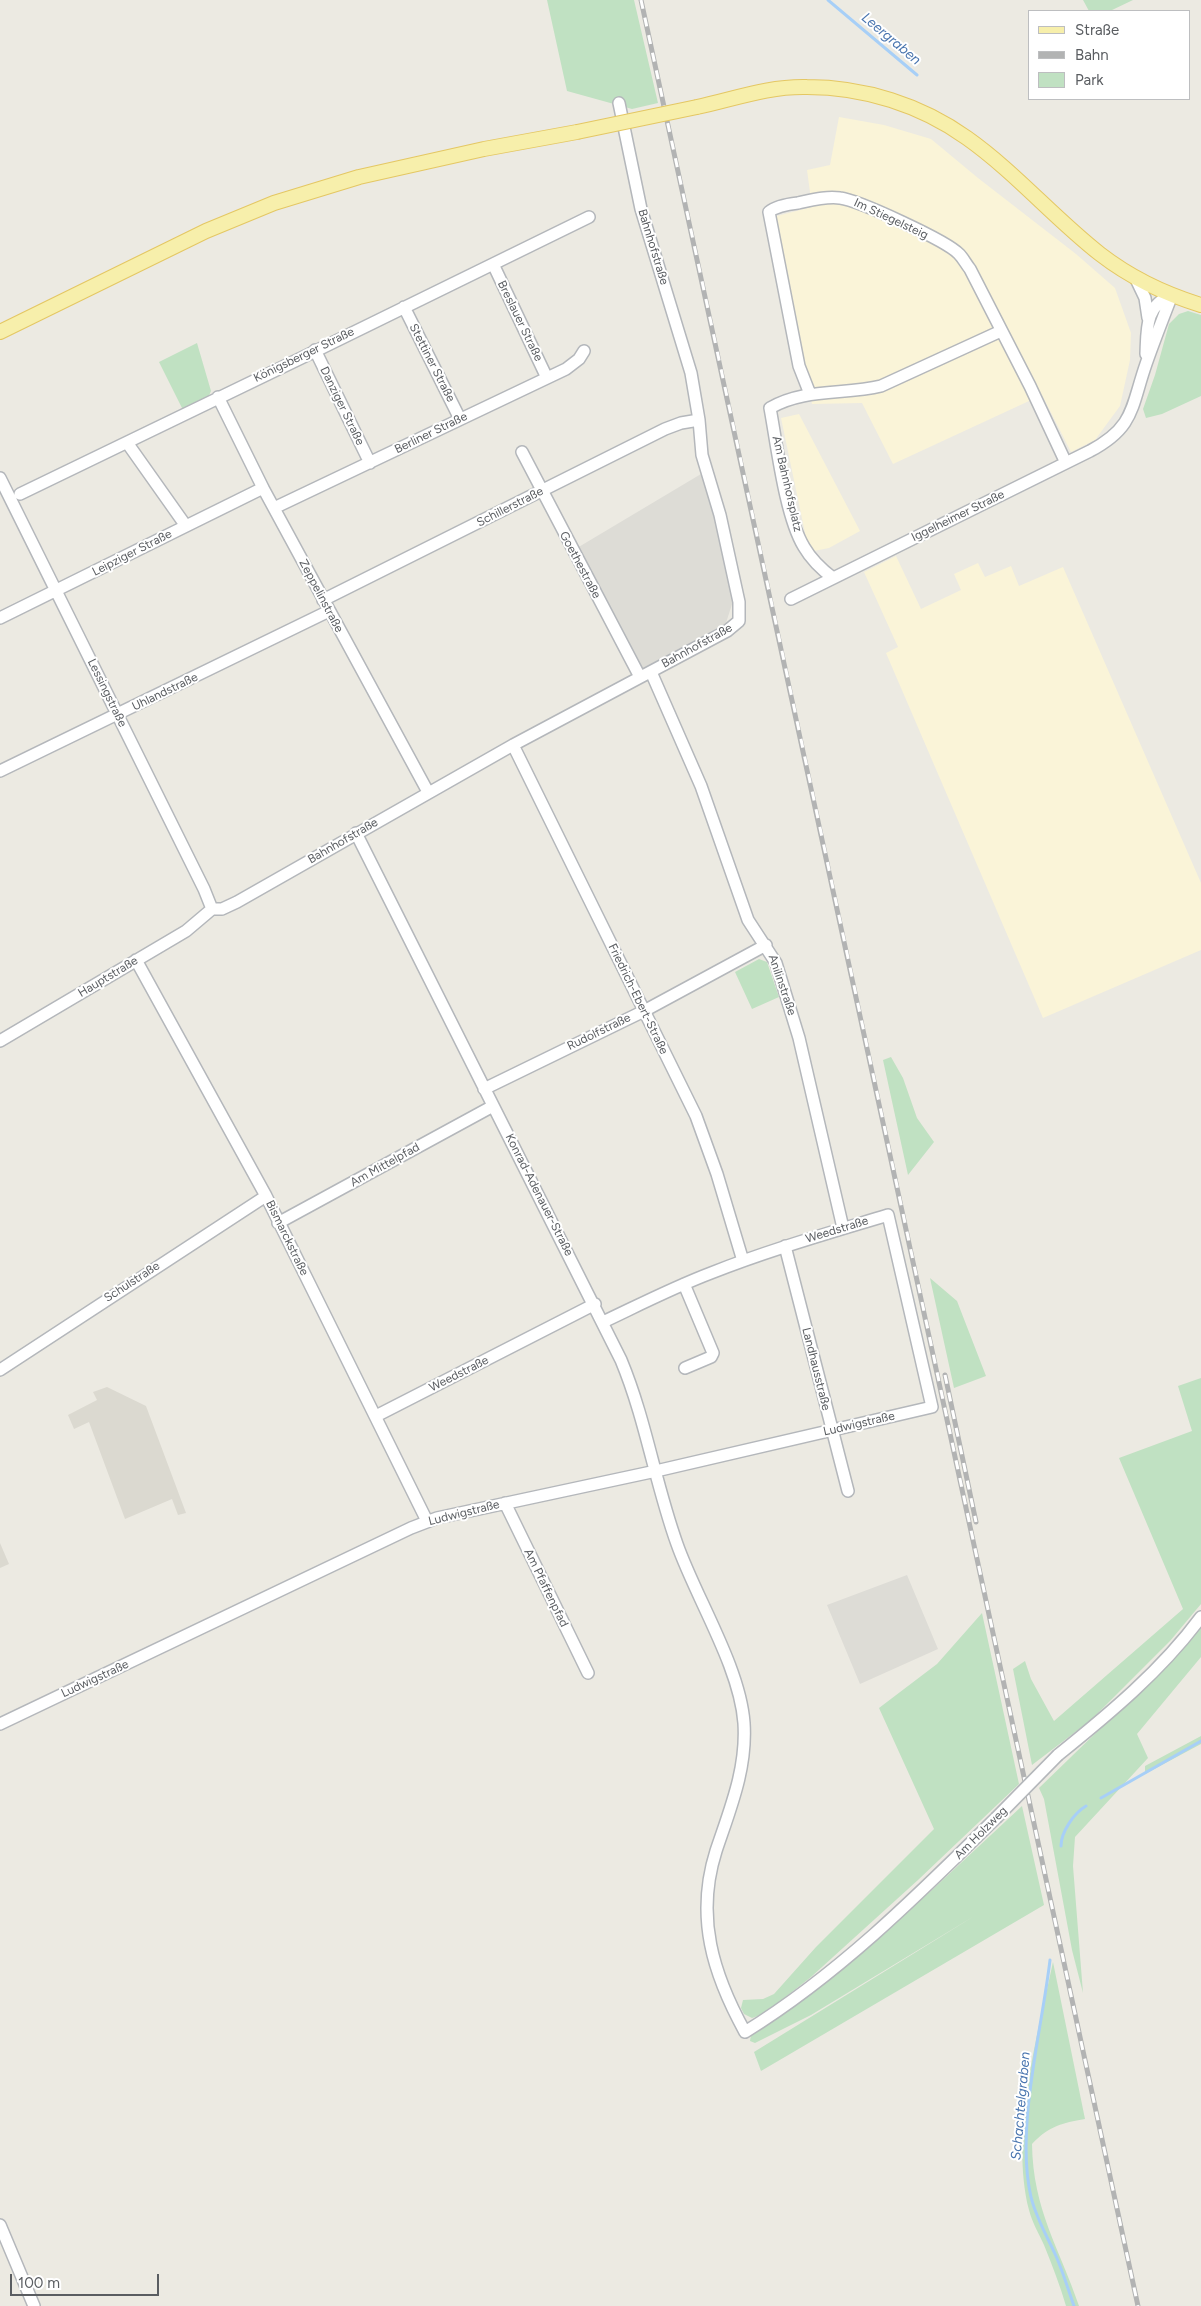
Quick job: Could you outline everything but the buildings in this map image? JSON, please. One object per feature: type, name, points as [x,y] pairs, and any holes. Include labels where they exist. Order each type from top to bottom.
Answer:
[{"type":"main road","points":[[0,332],[198,235],[274,203],[359,177],[484,149],[696,107],[763,90],[807,86],[864,92],[912,108],[968,138],[996,160],[1090,246],[1135,277],[1172,295],[1201,305]]},
{"type":"street","name":"Bahnhofstraße","points":[[212,909],[222,909],[237,902],[513,745],[728,632],[739,621],[739,602],[718,506],[702,455],[699,420],[684,346],[641,208],[619,102]]},
{"type":"street","name":"Im Stiegelsteig","points":[[810,394],[799,366],[769,212],[774,209],[824,198],[850,200],[947,245],[958,253],[970,269],[1030,386],[1066,463]]},
{"type":"street","name":"Königsberger Straße","points":[[20,494],[128,444],[218,397],[589,217]]},
{"type":"street","name":"Breslauer Straße","points":[[493,264],[547,378]]},
{"type":"street","points":[[1135,277],[1145,298],[1148,321],[1145,366]]},
{"type":"street","points":[[1148,321],[1157,304],[1172,295]]},
{"type":"street","points":[[1145,366],[1172,295]]},
{"type":"street","name":"Stettiner Straße","points":[[404,307],[460,418]]},
{"type":"street","points":[[810,394],[866,390],[881,386],[1001,331]]},
{"type":"street","name":"Danziger Straße","points":[[315,350],[370,463]]},
{"type":"street","name":"Berliner Straße","points":[[274,508],[547,378],[574,363],[584,352]]},
{"type":"street","name":"Iggelheimer Straße","points":[[792,599],[1105,444],[1121,428],[1138,396],[1145,366]]},
{"type":"street","name":"Am Bahnhofsplatz","points":[[810,394],[785,399],[770,408],[797,532],[803,546],[814,561],[833,578]]},
{"type":"street","name":"Zeppelinstraße","points":[[218,397],[263,488],[428,792]]},
{"type":"street","name":"Schillerstraße","points":[[323,600],[665,429],[681,423],[699,420]]},
{"type":"street","points":[[128,444],[186,526]]},
{"type":"street","name":"Goethestraße","points":[[522,452],[640,677]]},
{"type":"street","name":"Lessingstraße","points":[[0,478],[204,889],[212,909]]},
{"type":"street","name":"Leipziger Straße","points":[[0,618],[57,592],[263,488]]},
{"type":"street","name":"Uhlandstraße","points":[[0,772],[329,611]]},
{"type":"street","name":"Anilinstraße","points":[[651,672],[701,786],[748,920],[776,963],[799,1038],[843,1228]]},
{"type":"street","name":"Friedrich-Ebert-Straße","points":[[513,745],[696,1116],[717,1174],[743,1261]]},
{"type":"street","name":"Konrad-Adenauer-Straße","points":[[356,833],[484,1089],[595,1304],[636,1399],[670,1526],[730,1667],[744,1723],[739,1780],[712,1868],[707,1913],[715,1968],[729,2003],[745,2032]]},
{"type":"street","name":"Hauptstraße","points":[[0,1041],[186,931],[212,909]]},
{"type":"street","name":"Rudolfstraße","points":[[484,1089],[644,1011],[766,945]]},
{"type":"street","name":"Bismarckstraße","points":[[136,960],[266,1196],[278,1224],[427,1521]]},
{"type":"street","name":"Am Mittelpfad","points":[[278,1224],[493,1106]]},
{"type":"street","name":"Schulstraße","points":[[0,1370],[266,1196]]},
{"type":"street","name":"Weedstraße","points":[[603,1322],[684,1284],[743,1261],[785,1246],[888,1215],[932,1407]]},
{"type":"street","name":"Landhausstraße","points":[[785,1246],[848,1491]]},
{"type":"street","points":[[684,1284],[713,1353],[711,1357],[685,1368]]},
{"type":"street","name":"Weedstraße","points":[[376,1416],[595,1304]]},
{"type":"street","name":"Ludwigstraße","points":[[0,1724],[427,1521],[656,1471],[932,1407]]},
{"type":"street","name":"Am Pfaffenpfad","points":[[505,1503],[588,1673]]},
{"type":"street","name":"Am Holzweg","points":[[745,2032],[782,2009],[857,1948],[933,1880],[1058,1755],[1106,1715],[1176,1648],[1201,1617]]},
{"type":"street","points":[[0,2226],[34,2306]]},
{"type":"shaded area","points":[[839,117],[884,125],[931,139],[1076,254],[1115,288],[1131,333],[1130,360],[1120,406],[1095,440],[1071,452],[1042,395],[893,464],[862,403],[812,404],[773,217],[812,207],[807,170],[830,165]]},
{"type":"shaded area","points":[[799,414],[860,531],[829,548],[809,552],[781,418]]},
{"type":"shaded area","points":[[701,474],[712,502],[735,595],[724,629],[641,672],[577,548]]},
{"type":"shaded area","points":[[896,556],[921,609],[961,590],[954,574],[978,563],[985,577],[1011,566],[1019,586],[1063,567],[1201,883],[1201,950],[1043,1018],[886,653],[898,647],[864,572]]},
{"type":"shaded area","points":[[107,1387],[146,1406],[186,1513],[178,1515],[172,1499],[125,1519],[89,1422],[74,1429],[68,1415],[97,1400],[93,1392]]},
{"type":"shaded area","points":[[0,1543],[9,1564],[0,1568]]},
{"type":"shaded area","points":[[907,1575],[938,1649],[860,1684],[827,1605]]},
{"type":"green space","points":[[547,0],[634,0],[658,103],[632,109],[567,91]]},
{"type":"green space","points":[[1083,0],[1133,0],[1112,10],[1088,10]]},
{"type":"green space","points":[[1188,311],[1201,315],[1201,396],[1162,414],[1146,418],[1143,409],[1155,375],[1169,324],[1179,314]]},
{"type":"green space","points":[[197,343],[211,391],[207,400],[184,412],[159,362]]},
{"type":"green space","points":[[759,959],[767,962],[779,997],[752,1009],[735,972]]},
{"type":"green space","points":[[891,1057],[903,1078],[917,1118],[934,1142],[908,1175],[883,1060]]},
{"type":"green space","points":[[930,1278],[957,1301],[986,1376],[954,1388]]},
{"type":"green space","points":[[1201,1378],[1201,1604],[1170,1641],[1091,1720],[1032,1765],[1013,1669],[1025,1661],[1031,1679],[1054,1721],[1183,1609],[1119,1458],[1192,1431],[1178,1386]]},
{"type":"green space","points":[[982,1613],[1019,1784],[918,1880],[811,1977],[764,2014],[752,2018],[744,2014],[741,2008],[743,2000],[763,1999],[774,1994],[816,1947],[934,1829],[879,1708],[937,1664]]},
{"type":"green space","points":[[1201,1627],[1201,1657],[1137,1734],[1148,1758],[1075,1837],[1073,1866],[1083,1993],[1072,1950],[1044,1799],[1039,1788],[1171,1660]]},
{"type":"green space","points":[[1201,1736],[1201,1744],[1145,1774],[1145,1766]]},
{"type":"green space","points":[[1022,1806],[1044,1905],[761,2071],[754,2052],[976,1915],[811,2015],[755,2043],[750,2041],[751,2035],[814,1992],[933,1889]]},
{"type":"green space","points":[[1053,1962],[1085,2119],[1056,2126],[1038,2138],[1032,2144],[1033,2167],[1048,2228],[1079,2306],[1066,2306],[1050,2260],[1030,2214],[1024,2181],[1022,2150],[1028,2086],[1033,2053]]},
{"type":"waterway","name":"Leergraben","points":[[828,0],[917,75]]},
{"type":"waterway","name":"Schachtelgraben","points":[[1101,1798],[1201,1741]]},
{"type":"waterway","name":"Schachtelgraben","points":[[1061,1846],[1063,1835],[1069,1823],[1086,1806]]},
{"type":"waterway","name":"Schachtelgraben","points":[[1050,1960],[1028,2110],[1027,2170],[1033,2205],[1059,2262],[1074,2306]]},
{"type":"railway","points":[[641,0],[1138,2306]]},
{"type":"railway","points":[[945,1375],[976,1522]]}]
